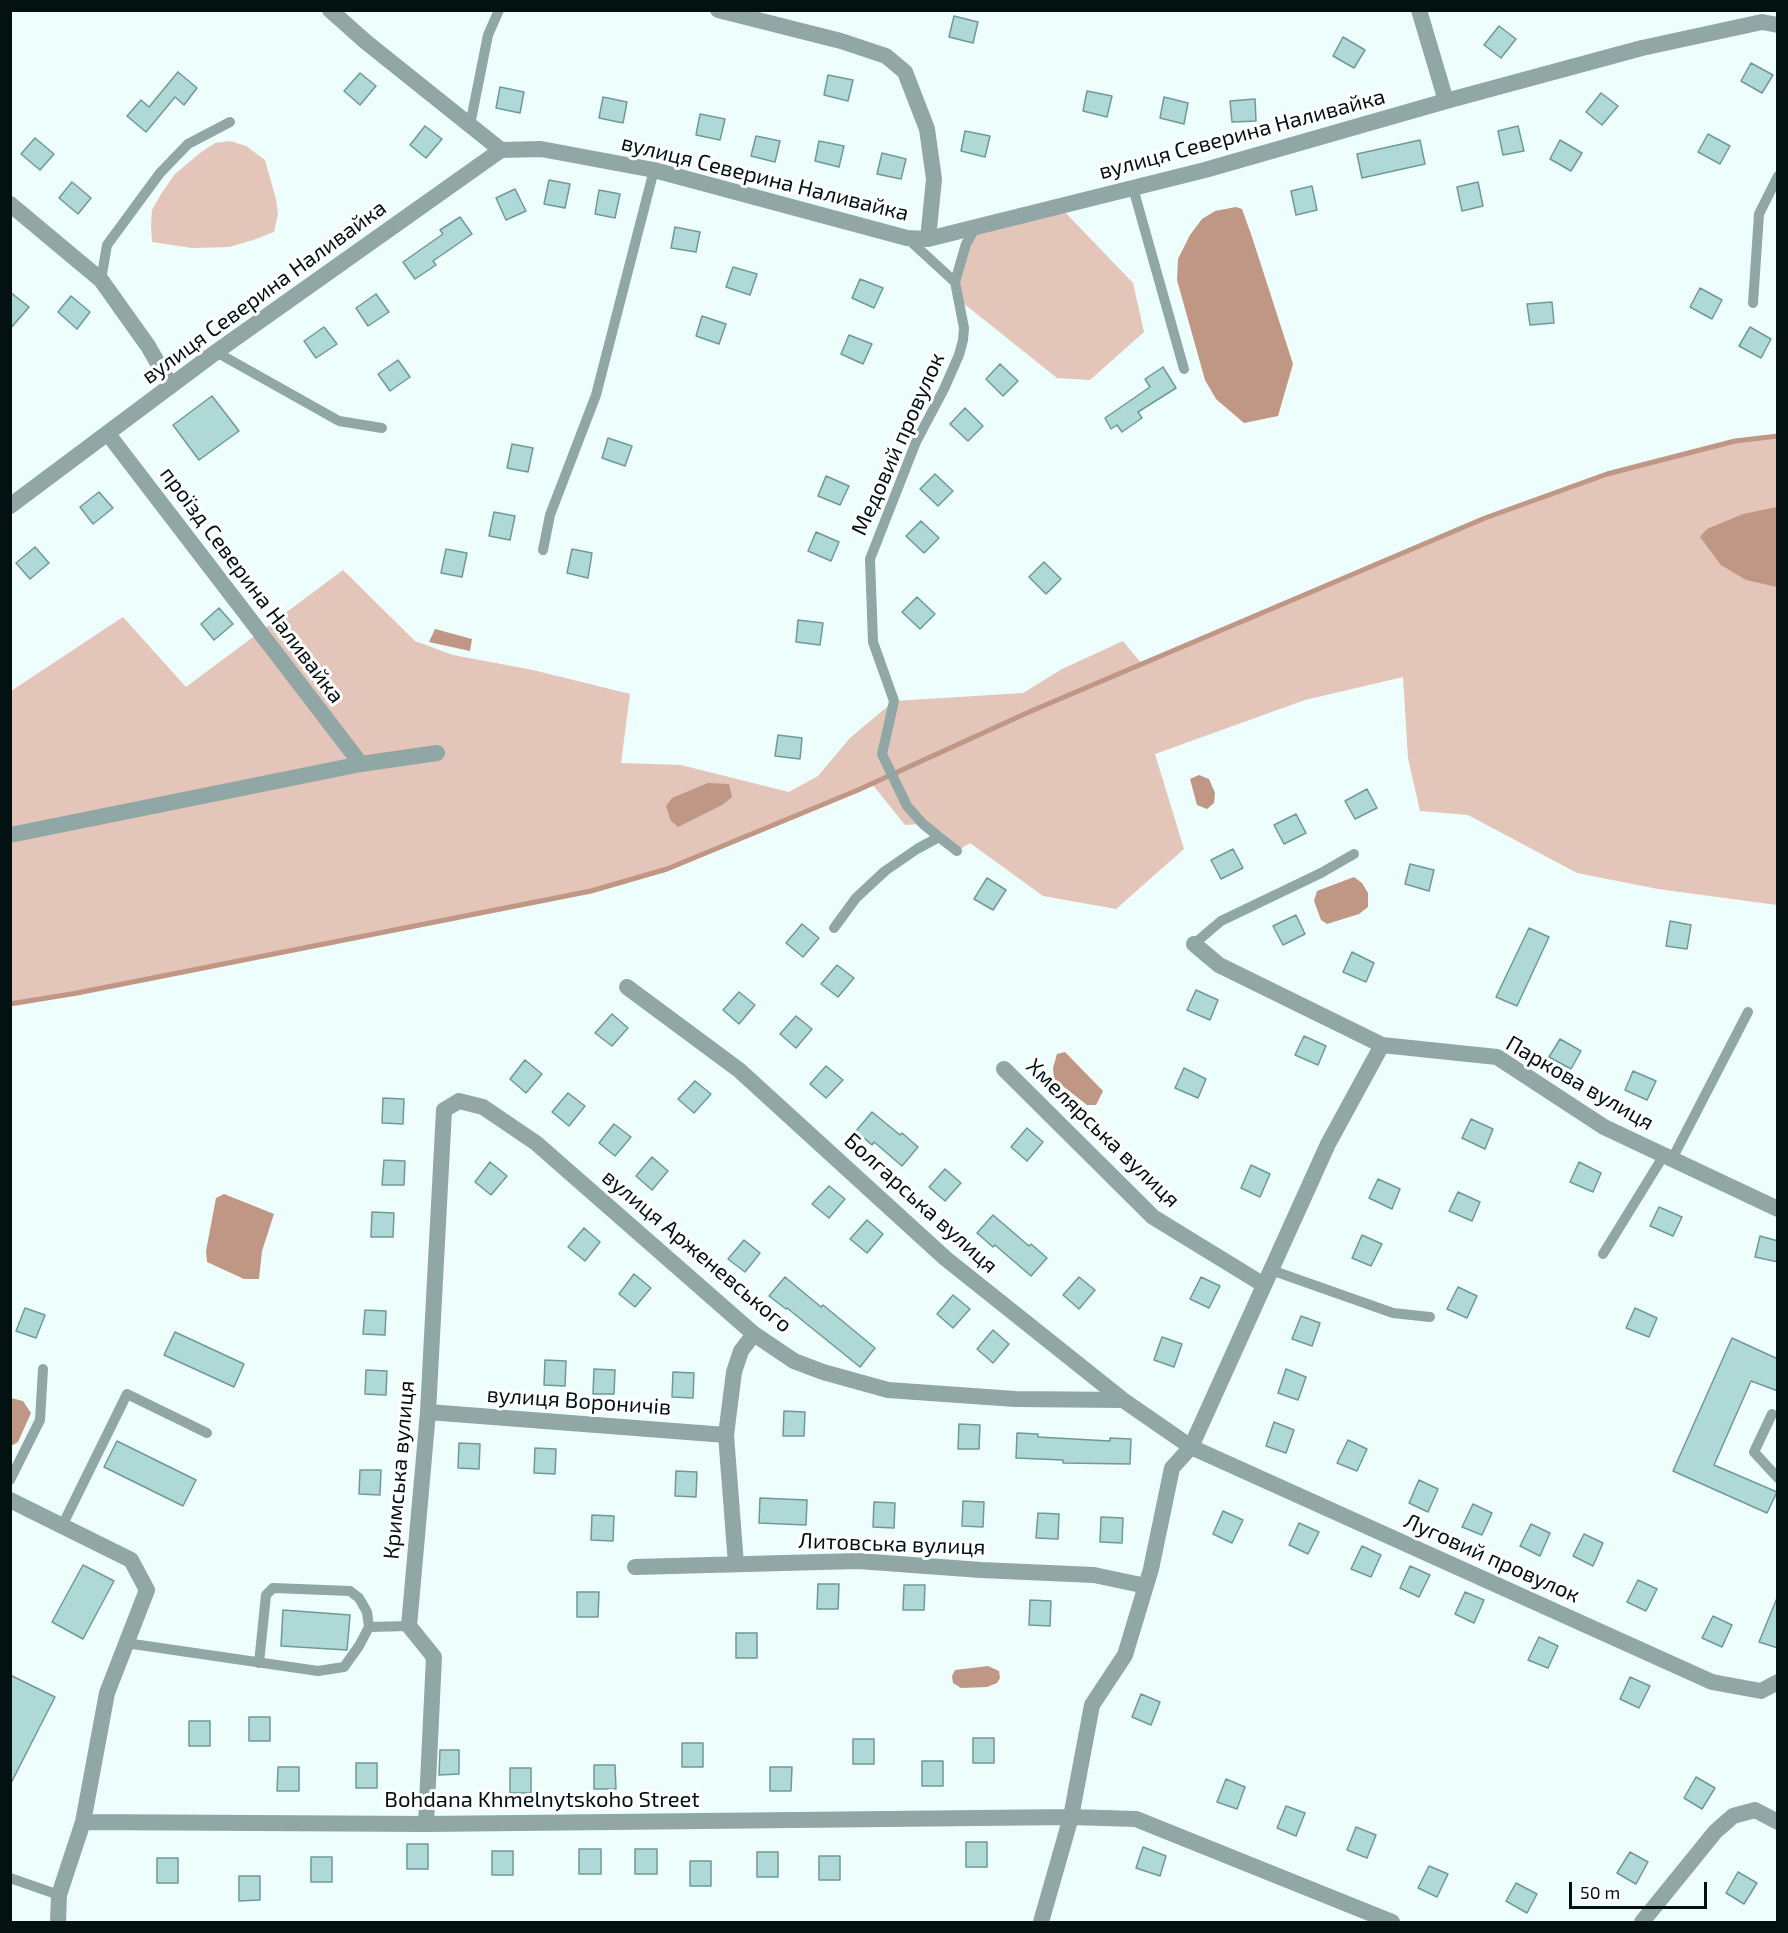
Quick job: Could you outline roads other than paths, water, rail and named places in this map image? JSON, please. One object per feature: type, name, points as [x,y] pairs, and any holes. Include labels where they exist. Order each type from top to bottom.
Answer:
[{"type":"street","points":[[330,10],[366,42],[501,150]]},
{"type":"street","points":[[718,10],[841,41],[886,56],[905,72],[927,129],[934,179],[928,239]]},
{"type":"street","points":[[1419,10],[1446,101]]},
{"type":"street","name":"вулиця Северина Наливайка","points":[[10,506],[216,352],[501,150],[541,149],[654,170],[907,238],[928,239],[1205,170],[1642,48],[1762,22],[1778,25]]},
{"type":"street","points":[[10,204],[101,280],[148,346],[171,386]]},
{"type":"street","name":"проїзд Северина Наливайка","points":[[108,434],[361,764]]},
{"type":"street","points":[[10,835],[361,764],[437,753]]},
{"type":"street","name":"Паркова вулиця","points":[[1194,944],[1219,965],[1382,1045],[1497,1057],[1604,1127],[1778,1209]]},
{"type":"street","name":"Болгарська вулиця","points":[[627,987],[739,1070],[945,1258],[1123,1400],[1191,1447]]},
{"type":"street","points":[[1041,1923],[1071,1817],[1092,1705],[1125,1654],[1151,1569],[1172,1468],[1191,1447],[1328,1144],[1382,1045]]},
{"type":"street","name":"Хмелярська вулиця","points":[[1004,1069],[1154,1217],[1268,1278]]},
{"type":"street","name":"вулиця Арженевського","points":[[444,1110],[459,1101],[483,1107],[536,1143],[754,1334],[794,1361],[823,1372],[888,1390],[1015,1399],[1123,1400]]},
{"type":"street","name":"Кримська вулиця","points":[[409,1626],[428,1412],[444,1110]]},
{"type":"street","points":[[736,1564],[726,1435],[734,1372],[741,1351],[754,1334]]},
{"type":"street","name":"вулиця Вороничів","points":[[428,1412],[726,1435]]},
{"type":"street","name":"Луговий провулок","points":[[1191,1447],[1712,1682],[1761,1691],[1778,1682]]},
{"type":"street","points":[[10,1500],[131,1560],[147,1590],[107,1693],[83,1822],[59,1895],[58,1923]]},
{"type":"street","name":"Литовська вулиця","points":[[635,1567],[858,1561],[1094,1575],[1146,1586]]},
{"type":"street","points":[[409,1626],[434,1657],[426,1824]]},
{"type":"street","points":[[1642,1923],[1715,1832],[1733,1816],[1755,1810],[1778,1822]]},
{"type":"street","name":"Bohdana Khmelnytskoho Street","points":[[83,1822],[426,1824],[1071,1817],[1136,1819],[1392,1923]]},
{"type":"lane","points":[[470,125],[488,35],[499,10]]},
{"type":"lane","points":[[101,280],[107,245],[160,173],[188,144],[230,122]]},
{"type":"lane","points":[[543,550],[550,515],[596,395],[654,170]]},
{"type":"lane","points":[[1754,303],[1759,214],[1778,176]]},
{"type":"lane","points":[[1134,188],[1184,369]]},
{"type":"lane","name":"Медовий провулок","points":[[957,851],[923,824],[907,806],[882,754],[894,701],[873,642],[870,558],[916,442],[945,389],[959,355],[963,328],[955,282],[966,244],[976,227]]},
{"type":"lane","points":[[907,238],[955,282]]},
{"type":"lane","points":[[216,352],[339,421],[382,428]]},
{"type":"lane","points":[[834,927],[856,898],[885,872],[917,849],[939,837]]},
{"type":"lane","points":[[1194,944],[1221,921],[1354,855]]},
{"type":"lane","points":[[1603,1254],[1668,1157],[1748,1012]]},
{"type":"lane","points":[[1268,1278],[1393,1313],[1430,1317]]},
{"type":"lane","points":[[10,1480],[40,1420],[43,1369]]},
{"type":"lane","points":[[62,1526],[127,1394],[207,1433]]},
{"type":"lane","points":[[1772,1414],[1754,1452],[1778,1478]]},
{"type":"lane","points":[[126,1643],[259,1663],[318,1671],[344,1667],[369,1627],[367,1612],[359,1598],[350,1591],[273,1587],[266,1595],[259,1663]]},
{"type":"lane","points":[[369,1627],[409,1626]]},
{"type":"lane","points":[[10,1878],[59,1895]]},
{"type":"waterway","points":[[10,1004],[77,993],[591,891],[667,869],[858,790],[1029,712],[1485,518],[1607,474],[1735,441],[1778,436]]}]
